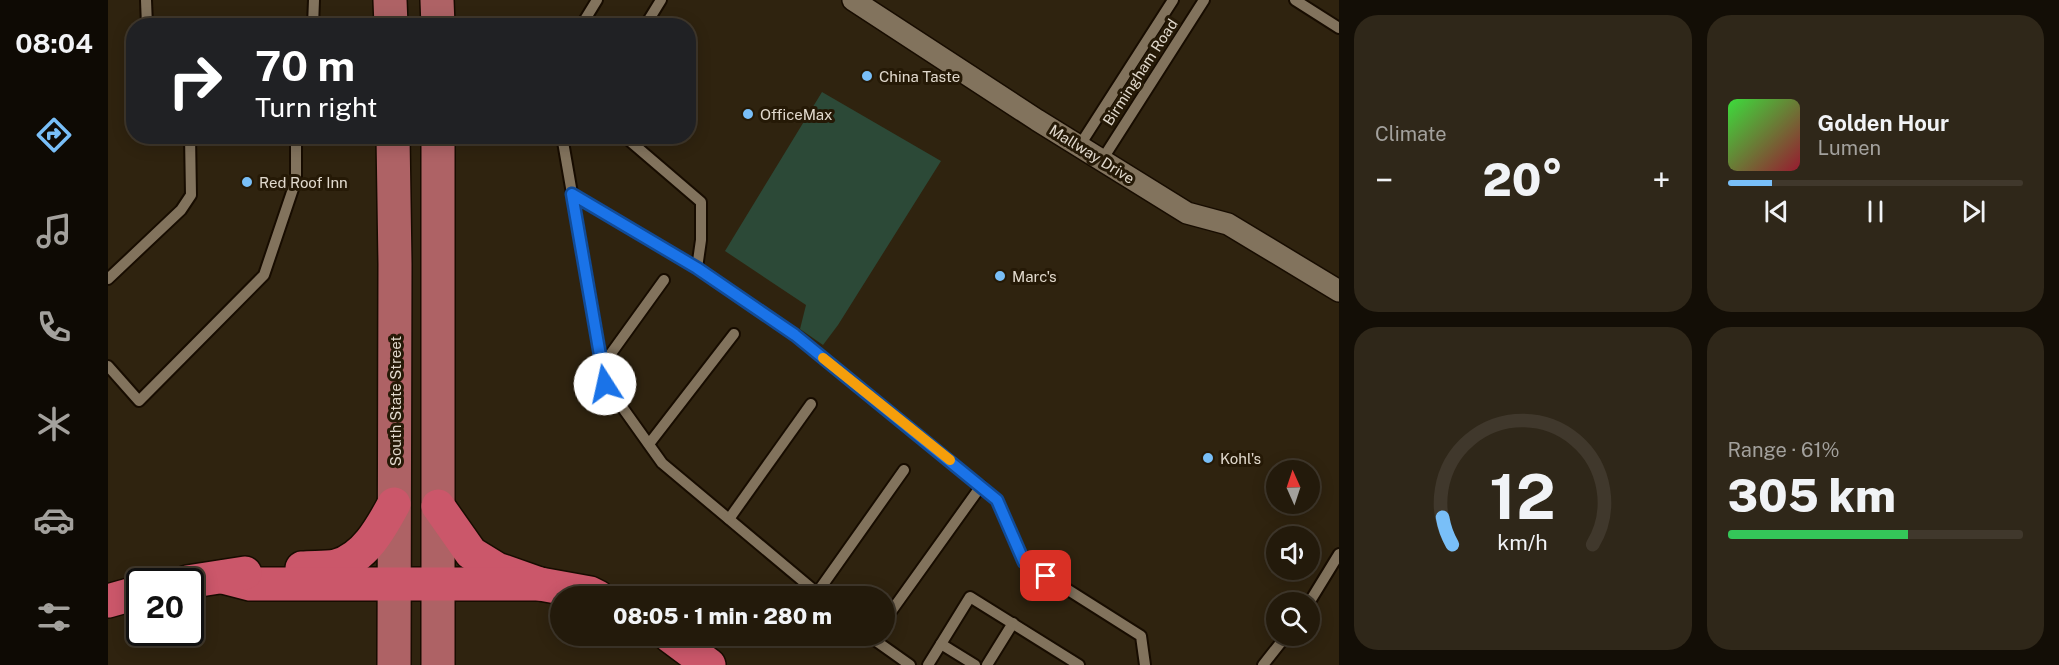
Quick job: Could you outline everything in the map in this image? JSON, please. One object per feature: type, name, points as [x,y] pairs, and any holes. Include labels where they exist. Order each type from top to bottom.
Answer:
[{"type":"highway","points":[[204,580],[251,571],[336,566],[363,550],[381,528],[394,504]]},
{"type":"highway","points":[[438,506],[471,553],[497,569],[551,586]]},
{"type":"highway","points":[[223,578],[250,584],[540,584]]},
{"type":"highway","points":[[108,601],[126,595]]},
{"type":"highway","points":[[683,646],[709,665]]},
{"type":"main road","points":[[390,0],[391,18]]},
{"type":"main road","points":[[438,0],[438,18]]},
{"type":"main road","name":"South State Street","points":[[393,144],[394,665]]},
{"type":"main road","points":[[438,144],[438,665]]},
{"type":"street","name":"Mallway Drive","points":[[853,0],[1037,120],[1187,213],[1228,224],[1339,291]]},
{"type":"lane","points":[[146,0],[147,18]]},
{"type":"lane","points":[[313,18],[314,0]]},
{"type":"lane","points":[[586,18],[597,0]]},
{"type":"lane","points":[[650,18],[661,0]]},
{"type":"lane","name":"Birmingham Road","points":[[1080,145],[1173,0]]},
{"type":"lane","name":"Birmingham Road","points":[[1102,160],[1204,0]]},
{"type":"lane","points":[[1295,0],[1339,28]]},
{"type":"lane","points":[[108,279],[181,210],[191,195],[190,144]]},
{"type":"lane","points":[[108,366],[138,400],[264,274],[296,180],[296,144]]},
{"type":"lane","points":[[563,144],[605,384],[662,463],[809,586]]},
{"type":"lane","points":[[633,144],[701,202],[701,240],[697,268]]},
{"type":"lane","points":[[572,194],[697,268],[795,335],[981,486],[997,500],[1024,562],[1141,636],[1144,665]]},
{"type":"lane","points":[[602,366],[664,280]]},
{"type":"lane","points":[[649,444],[734,334]]},
{"type":"lane","points":[[729,519],[811,404]]},
{"type":"lane","points":[[826,586],[904,470]]},
{"type":"lane","points":[[895,607],[981,486]]},
{"type":"lane","points":[[1316,592],[1339,554]]},
{"type":"lane","points":[[928,665],[970,597],[1079,665]]},
{"type":"lane","points":[[987,665],[1013,623]]},
{"type":"lane","points":[[941,644],[975,665]]},
{"type":"lane","points":[[884,646],[910,665]]},
{"type":"lane","points":[[1263,665],[1278,646]]},
{"type":"green space","points":[[822,92],[941,161],[838,325],[823,345],[800,329],[806,305],[725,251]]},
{"type":"slow traffic","points":[[823,358],[950,460]]},
{"type":"place","name":"China Taste","points":[[867,76]]},
{"type":"place","name":"OfficeMax","points":[[748,114]]},
{"type":"place","name":"Red Roof Inn","points":[[247,182]]},
{"type":"place","name":"Marc's","points":[[1000,276]]},
{"type":"place","name":"Kohl's","points":[[1208,458]]},
{"type":"route","points":[[605,384],[572,194],[697,268],[795,335],[997,500],[1024,562],[1046,576]]}]
